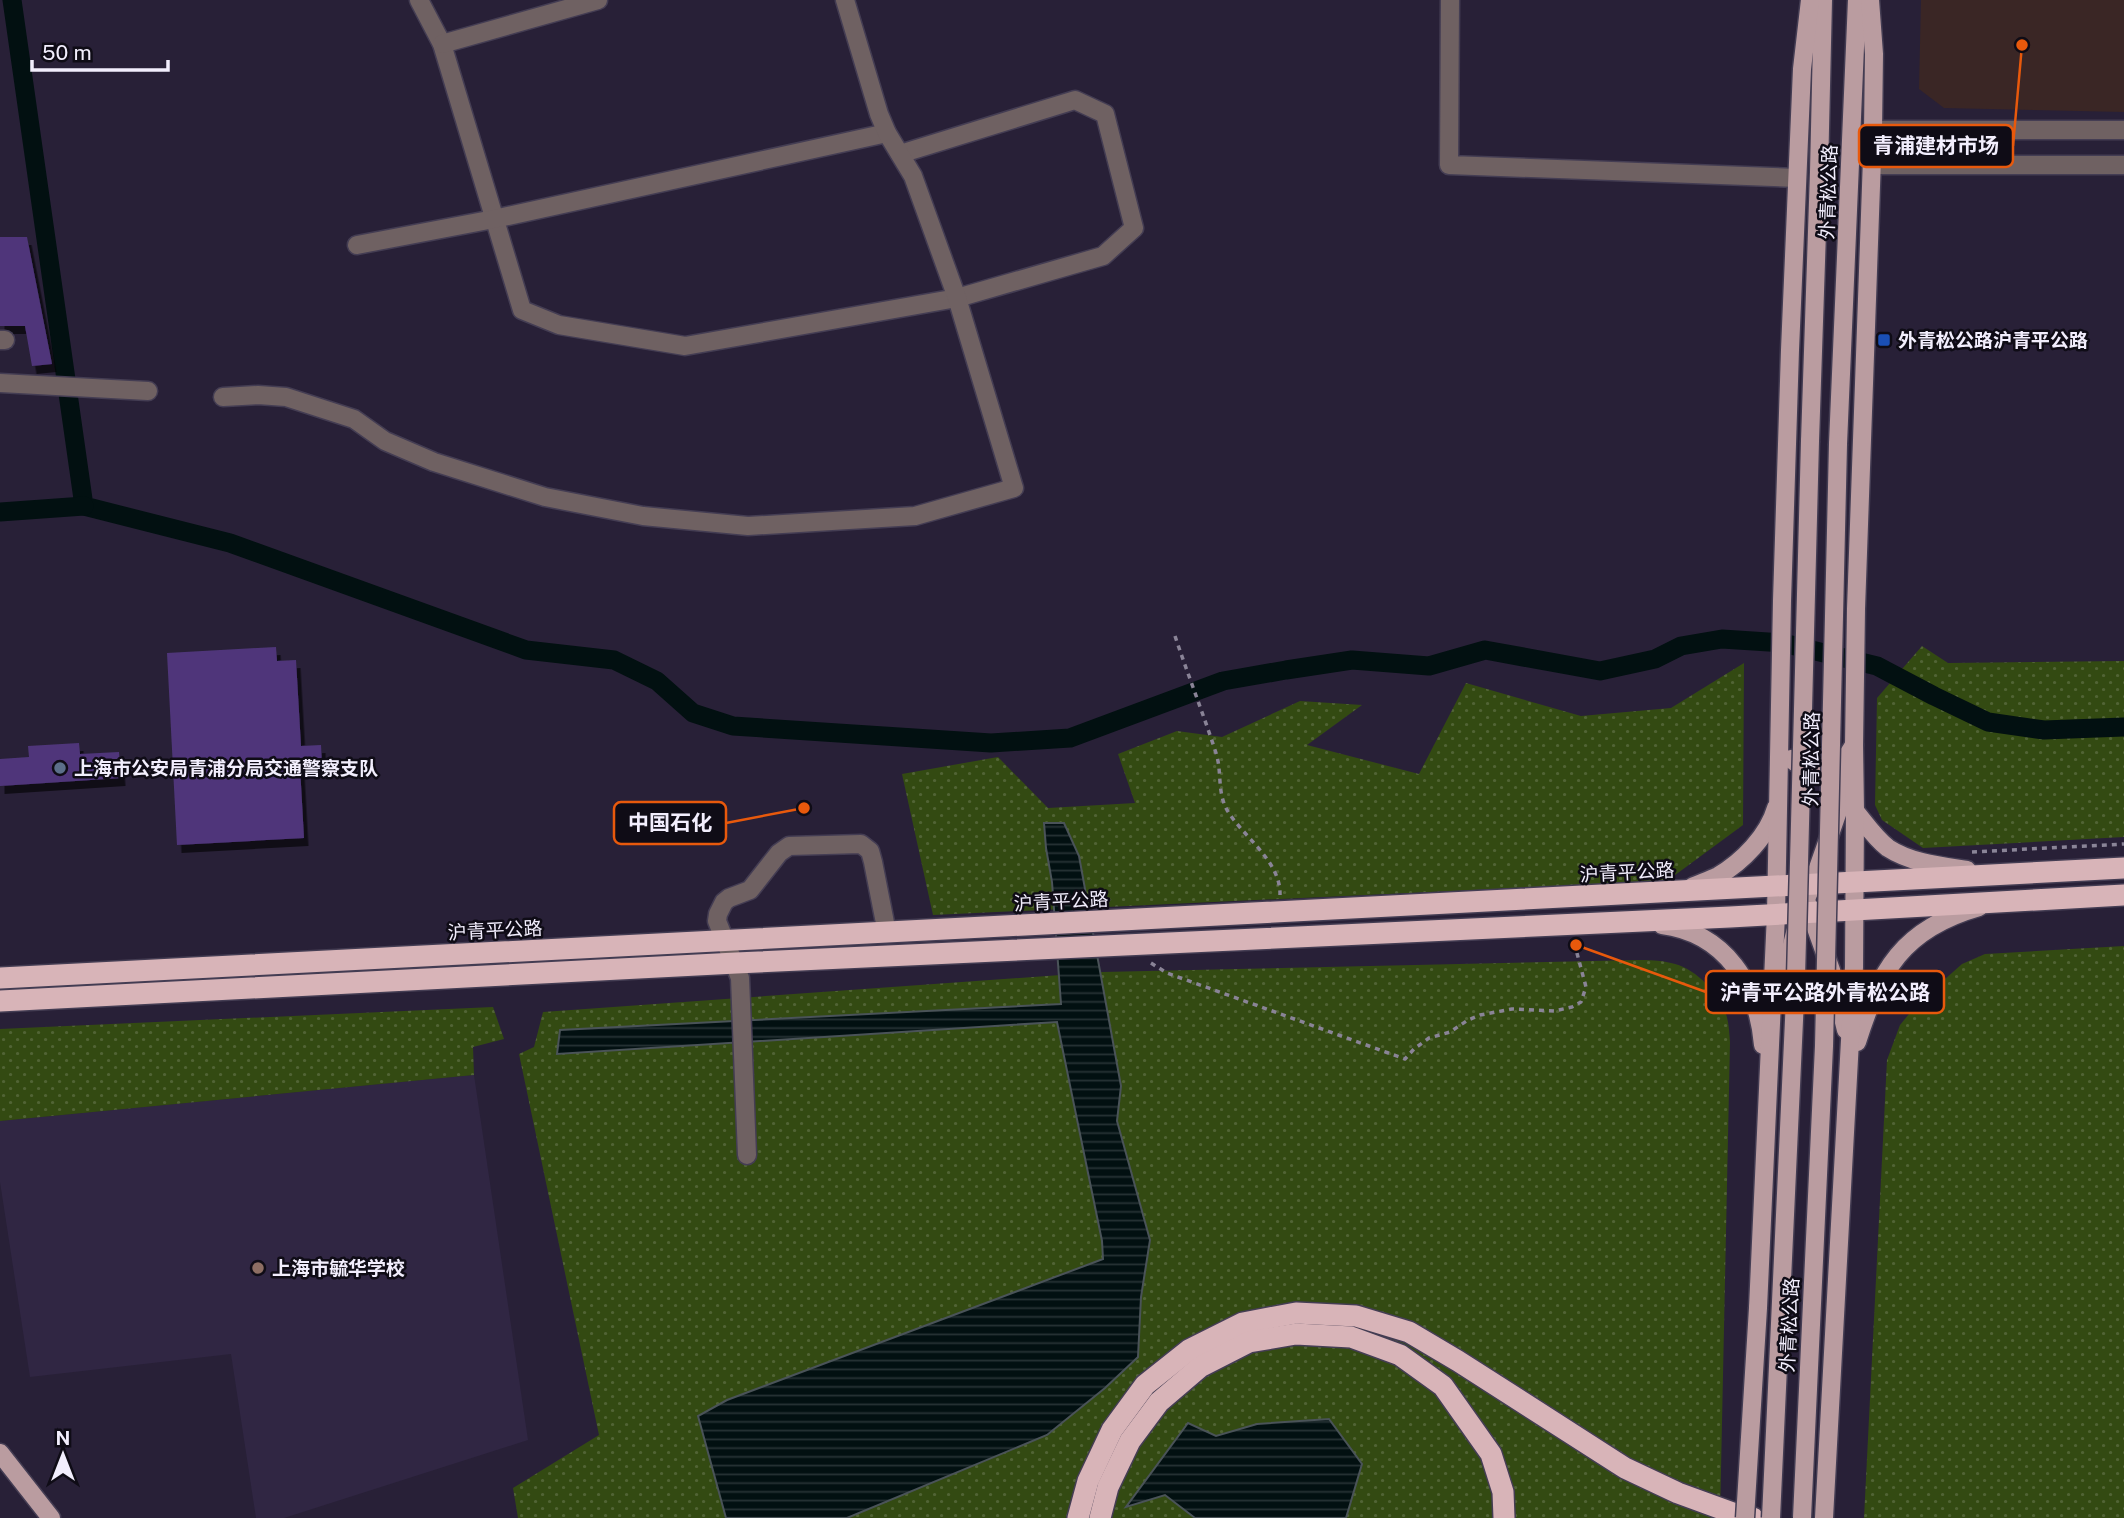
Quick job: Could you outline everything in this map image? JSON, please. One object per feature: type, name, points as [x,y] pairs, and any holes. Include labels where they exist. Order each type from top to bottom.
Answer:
[{"type":"highway","name":"沪青平公路","points":[[0,1001],[736,962],[1776,914],[1806,899],[1855,883],[2124,868]]},
{"type":"highway","name":"沪青平公路","points":[[0,978],[1777,887],[1806,899],[1855,910],[2124,895]]},
{"type":"highway","points":[[65,975],[67,998]]},
{"type":"highway","points":[[1100,1518],[1098,1484],[1112,1430],[1145,1385],[1189,1349],[1242,1323],[1296,1313],[1356,1316],[1409,1332],[1625,1468],[1678,1493],[1753,1518]]},
{"type":"highway","points":[[1077,1518],[1098,1484],[1159,1402],[1200,1367],[1249,1342],[1297,1334],[1352,1337],[1400,1355],[1443,1386],[1491,1454],[1503,1492],[1504,1518]]},
{"type":"main road","points":[[1745,1518],[1769,1104],[1777,887],[1782,601],[1797,178],[1802,69],[1810,0]]},
{"type":"main road","name":"外青松公路","points":[[1771,1518],[1796,977],[1823,0]]},
{"type":"main road","name":"外青松公路","points":[[1802,1518],[1824,1046],[1838,444],[1857,0]]},
{"type":"main road","points":[[1824,1518],[1850,1065],[1855,910],[1856,609],[1873,130],[1874,54],[1870,0]]},
{"type":"main road","points":[[1780,741],[1788,757],[1797,764],[1813,769],[1829,768],[1840,763],[1854,745]]},
{"type":"main road","points":[[1771,1046],[1780,996],[1806,899],[1842,800],[1854,745]]},
{"type":"main road","points":[[1680,892],[1717,877],[1734,865],[1762,837],[1774,815],[1779,777]]},
{"type":"main road","points":[[1779,777],[1784,819],[1806,899],[1831,970],[1846,1030],[1850,1065]]},
{"type":"main road","points":[[1855,811],[1886,846],[1919,861],[1936,866],[2027,873]]},
{"type":"main road","points":[[1850,1065],[1872,996],[1900,952],[1927,928],[1971,909],[1998,902]]},
{"type":"main road","points":[[1627,921],[1667,925],[1690,931],[1725,953],[1740,971],[1757,1010],[1763,1038],[1769,1104]]},
{"type":"main road","points":[[0,1453],[51,1518]]},
{"type":"street","points":[[419,0],[442,44],[522,310],[559,325],[685,346],[957,298],[1103,256],[1134,228],[1105,114],[1075,100],[900,154]]},
{"type":"street","points":[[442,44],[598,0]]},
{"type":"street","points":[[223,397],[286,397],[354,419],[384,441],[434,462],[545,497],[643,516],[748,526],[915,516],[1014,488],[957,298],[913,176],[887,133],[879,114],[845,0]]},
{"type":"street","points":[[1450,0],[1449,165],[1797,178]]},
{"type":"street","points":[[1873,130],[2124,130]]},
{"type":"street","points":[[356,246],[494,219],[887,133]]},
{"type":"street","points":[[1872,165],[2124,165]]},
{"type":"street","points":[[0,383],[148,391]]},
{"type":"street","points":[[747,1155],[740,978],[736,962],[717,920],[724,902],[750,890],[779,853],[789,846],[861,844],[870,851],[887,933]]},
{"type":"street","points":[[410,957],[411,980]]},
{"type":"path","points":[[1175,636],[1217,756],[1219,781],[1227,809],[1272,868],[1280,887],[1280,913]]},
{"type":"path","points":[[1964,852],[2124,844]]},
{"type":"path","points":[[1133,944],[1153,965],[1167,973],[1405,1059],[1429,1038],[1450,1032],[1480,1015],[1512,1009],[1554,1011],[1581,1002],[1586,987],[1569,924]]},
{"type":"shaded area","points":[[1921,0],[2124,0],[2124,112],[1944,108],[1919,89]]},
{"type":"shaded area","points":[[1044,823],[1064,823],[1079,856],[1121,1086],[1117,1121],[1150,1240],[1141,1297],[1138,1357],[1047,1435],[847,1518],[726,1518],[698,1416],[727,1400],[1103,1259],[1102,1241],[1057,1022],[557,1054],[560,1030],[1061,1004],[1052,882]]},
{"type":"shaded area","name":"上海市毓华学校","points":[[474,1075],[528,1440],[284,1518],[256,1518],[231,1354],[30,1377],[0,1182],[0,1121]]},
{"type":"shaded area","points":[[1329,1419],[1362,1464],[1346,1518],[1195,1518],[1165,1495],[1126,1507],[1188,1423],[1216,1436],[1257,1424]]},
{"type":"green space","points":[[1922,646],[1948,663],[2124,661],[2124,837],[1923,848],[1882,820],[1875,805],[1877,698]]},
{"type":"green space","points":[[1744,663],[1743,825],[1667,881],[933,915],[902,774],[998,757],[1048,808],[1135,803],[1118,754],[1177,731],[1222,737],[1300,701],[1362,705],[1307,745],[1419,774],[1466,683],[1581,716],[1671,708]]},
{"type":"green space","points":[[2124,946],[2124,1518],[1864,1518],[1887,1060],[1900,1025],[1918,1003],[1962,964],[1985,954]]},
{"type":"green space","points":[[1638,960],[1671,963],[1695,974],[1720,1001],[1728,1025],[1730,1042],[1720,1518],[518,1518],[513,1488],[599,1435],[519,1054],[534,1047],[543,1012],[1102,972]]},
{"type":"green space","points":[[493,1007],[504,1039],[473,1047],[474,1075],[0,1121],[0,1029]]},
{"type":"building","points":[[0,237],[27,237],[52,364],[32,366],[25,326],[0,326]]},
{"type":"building","points":[[276,647],[277,661],[296,660],[301,746],[321,745],[322,765],[300,767],[304,838],[177,845],[167,653]]},
{"type":"building","name":"上海市公安局青浦分局交通警察支队","points":[[79,743],[80,754],[119,752],[121,778],[0,786],[0,759],[29,757],[28,746]]},
{"type":"waterway","points":[[12,0],[84,506],[230,543],[526,650],[614,660],[657,681],[693,713],[733,726],[991,743],[1070,738],[1223,681],[1286,670],[1352,660],[1429,666],[1485,650],[1600,671],[1655,659],[1681,646],[1722,639],[1783,643],[1877,666],[1988,722],[2044,730],[2124,727]]},
{"type":"waterway","points":[[0,512],[84,506]]},
{"type":"place","name":"青浦建材市场","points":[[2022,45]]},
{"type":"place","name":"外青松公路沪青平公路","points":[[1884,340]]},
{"type":"place","name":"上海市公安局青浦分局交通警察支队","points":[[60,768]]},
{"type":"place","name":"中国石化","points":[[804,808]]},
{"type":"place","name":"沪青平公路外青松公路","points":[[1576,945]]},
{"type":"place","name":"上海市毓华学校","points":[[258,1268]]}]
